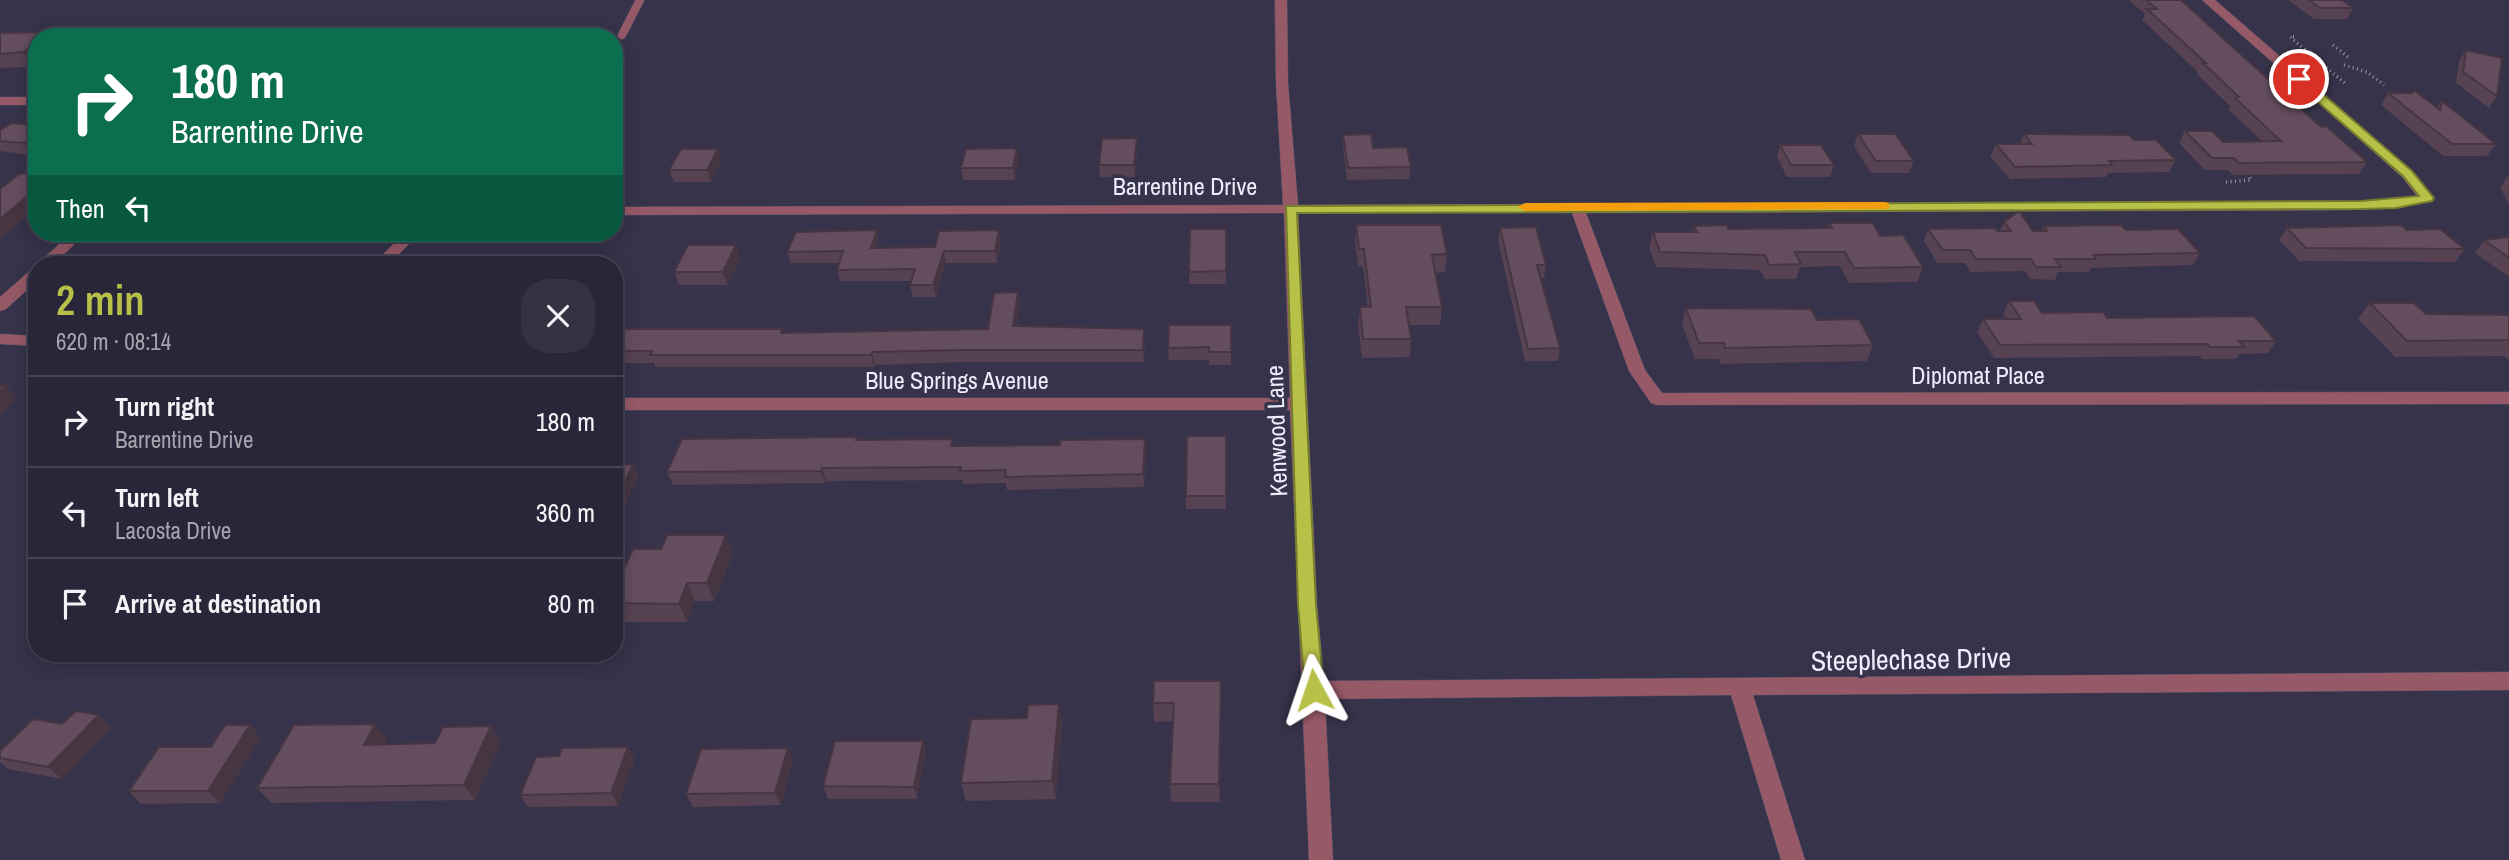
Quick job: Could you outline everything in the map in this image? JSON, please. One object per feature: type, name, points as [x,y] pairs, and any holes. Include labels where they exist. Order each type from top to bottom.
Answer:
[{"type":"street","name":"Kenwood Lane","points":[[1281,0],[1282,83],[1291,209],[1307,605],[1314,690],[1321,860]]},
{"type":"street","name":"Barrentine Drive","points":[[623,211],[2340,205],[2396,204],[2427,198],[2407,173],[2208,0]]},
{"type":"street","points":[[0,101],[28,101]]},
{"type":"street","name":"Diplomat Place","points":[[1577,207],[1637,371],[1657,399],[2509,398]]},
{"type":"street","points":[[54,256],[69,242]]},
{"type":"street","points":[[389,256],[403,242]]},
{"type":"street","points":[[0,306],[28,280]]},
{"type":"street","points":[[0,339],[28,341]]},
{"type":"street","name":"Blue Springs Avenue","points":[[623,404],[1299,404]]},
{"type":"street","name":"Steeplechase Drive","points":[[1314,690],[1740,689],[2509,681]]},
{"type":"street","points":[[1740,689],[1793,860]]},
{"type":"lane","points":[[623,32],[640,0]]},
{"type":"path","points":[[2294,37],[2290,37],[2315,58]]},
{"type":"path","points":[[2333,45],[2348,57]]},
{"type":"path","points":[[2323,65],[2344,83]]},
{"type":"path","points":[[2344,65],[2367,72],[2384,85]]},
{"type":"path","points":[[2226,182],[2250,180],[2248,174]]},
{"type":"building","points":[[2146,0],[2181,0],[2321,127],[2326,126],[2367,162],[2239,163],[2234,158],[2212,158],[2185,131],[2212,131],[2223,142],[2281,141],[2235,98],[2239,97],[2203,63],[2206,63],[2147,9],[2157,9]]},
{"type":"building","points":[[2309,0],[2342,0],[2353,8],[2320,8]]},
{"type":"building","points":[[28,32],[28,48],[23,52],[0,54],[0,33]]},
{"type":"building","points":[[2466,50],[2502,58],[2497,96],[2463,72]]},
{"type":"building","points":[[2414,90],[2440,110],[2442,101],[2496,144],[2452,144],[2388,93],[2412,93]]},
{"type":"building","points":[[12,123],[28,125],[28,140],[23,143],[0,141],[0,130]]},
{"type":"building","points":[[1371,134],[1373,148],[1407,147],[1411,167],[1348,168],[1343,135]]},
{"type":"building","points":[[1858,134],[1895,134],[1914,161],[1876,161]]},
{"type":"building","points":[[2024,134],[2129,135],[2134,140],[2156,140],[2176,160],[2109,161],[2112,165],[2015,167],[1996,144],[2032,144]]},
{"type":"building","points":[[1137,138],[1134,165],[1099,165],[1102,139]]},
{"type":"building","points":[[1780,145],[1821,145],[1834,165],[1791,165]]},
{"type":"building","points":[[1017,148],[1013,168],[961,168],[966,149]]},
{"type":"building","points":[[681,149],[718,149],[707,170],[669,170]]},
{"type":"building","points":[[28,173],[28,196],[0,219],[0,189],[19,174]]},
{"type":"building","points":[[2019,211],[2033,231],[2047,231],[2044,226],[2121,225],[2126,230],[2178,229],[2200,253],[2093,255],[2096,259],[2055,259],[2061,267],[2036,267],[2031,259],[1976,259],[1970,250],[1943,250],[1928,229],[1995,228],[1997,231],[2011,231],[2004,222]]},
{"type":"building","points":[[1829,223],[1873,223],[1880,236],[1903,235],[1923,267],[1854,268],[1845,252],[1795,252],[1801,264],[1769,265],[1765,255],[1660,252],[1653,232],[1697,232],[1694,226],[1727,225],[1728,229],[1832,228]]},
{"type":"building","points":[[1356,225],[1441,225],[1447,254],[1432,255],[1442,307],[1406,307],[1411,339],[1363,339],[1360,307],[1371,307],[1364,249],[1359,249]]},
{"type":"building","points":[[2401,225],[2407,230],[2440,229],[2465,249],[2306,248],[2287,228]]},
{"type":"building","points":[[1536,227],[1546,265],[1537,265],[1560,348],[1528,349],[1500,228]]},
{"type":"building","points":[[1190,229],[1226,229],[1226,271],[1189,272]]},
{"type":"building","points":[[877,230],[871,248],[935,247],[939,231],[999,230],[995,251],[944,251],[933,285],[910,285],[915,269],[837,270],[843,251],[787,252],[796,232]]},
{"type":"building","points":[[2509,237],[2509,258],[2484,240]]},
{"type":"building","points":[[688,245],[736,245],[723,272],[674,272]]},
{"type":"building","points":[[1018,292],[1013,326],[1144,329],[1143,350],[964,350],[872,352],[871,355],[650,355],[652,351],[623,351],[623,329],[782,329],[781,333],[988,329],[994,293]]},
{"type":"building","points":[[2009,301],[2034,301],[2042,313],[2103,312],[2107,318],[2254,316],[2276,341],[2239,341],[2244,347],[2210,347],[2208,344],[2000,345],[1983,319],[2021,319]]},
{"type":"building","points":[[2370,303],[2414,303],[2426,314],[2509,315],[2509,340],[2407,341]]},
{"type":"building","points":[[1686,308],[1811,309],[1817,320],[1859,319],[1873,345],[1725,348],[1724,343],[1699,343]]},
{"type":"building","points":[[1169,325],[1231,325],[1231,352],[1209,352],[1209,347],[1168,348]]},
{"type":"building","points":[[1187,436],[1226,436],[1226,496],[1186,496]]},
{"type":"building","points":[[857,437],[856,440],[953,439],[951,446],[1060,445],[1060,440],[1145,439],[1143,474],[1005,477],[1006,470],[960,471],[961,467],[667,472],[682,439]]},
{"type":"building","points":[[633,464],[623,486],[623,465]]},
{"type":"building","points":[[667,535],[726,535],[707,583],[687,583],[679,604],[623,603],[623,571],[633,549],[661,549]]},
{"type":"building","points":[[1154,681],[1221,681],[1219,784],[1170,784],[1174,703],[1153,703]]},
{"type":"building","points":[[1059,704],[1052,781],[961,783],[971,719],[1027,718],[1028,705]]},
{"type":"building","points":[[76,711],[99,715],[48,767],[0,758],[0,751],[33,719],[62,724]]},
{"type":"building","points":[[375,724],[364,745],[435,743],[443,727],[491,726],[464,785],[257,788],[294,725]]},
{"type":"building","points":[[225,725],[250,725],[208,791],[129,791],[159,747],[211,747]]},
{"type":"building","points":[[835,741],[923,741],[914,787],[823,786]]},
{"type":"building","points":[[628,747],[611,793],[520,795],[536,757],[559,756],[562,748]]},
{"type":"building","points":[[788,748],[775,793],[686,794],[701,749]]},
{"type":"slow traffic","points":[[1525,207],[1884,206]]},
{"type":"route","points":[[1314,690],[1307,605],[1291,209],[2361,205],[2396,204],[2427,198],[2407,173],[2299,79]]}]
